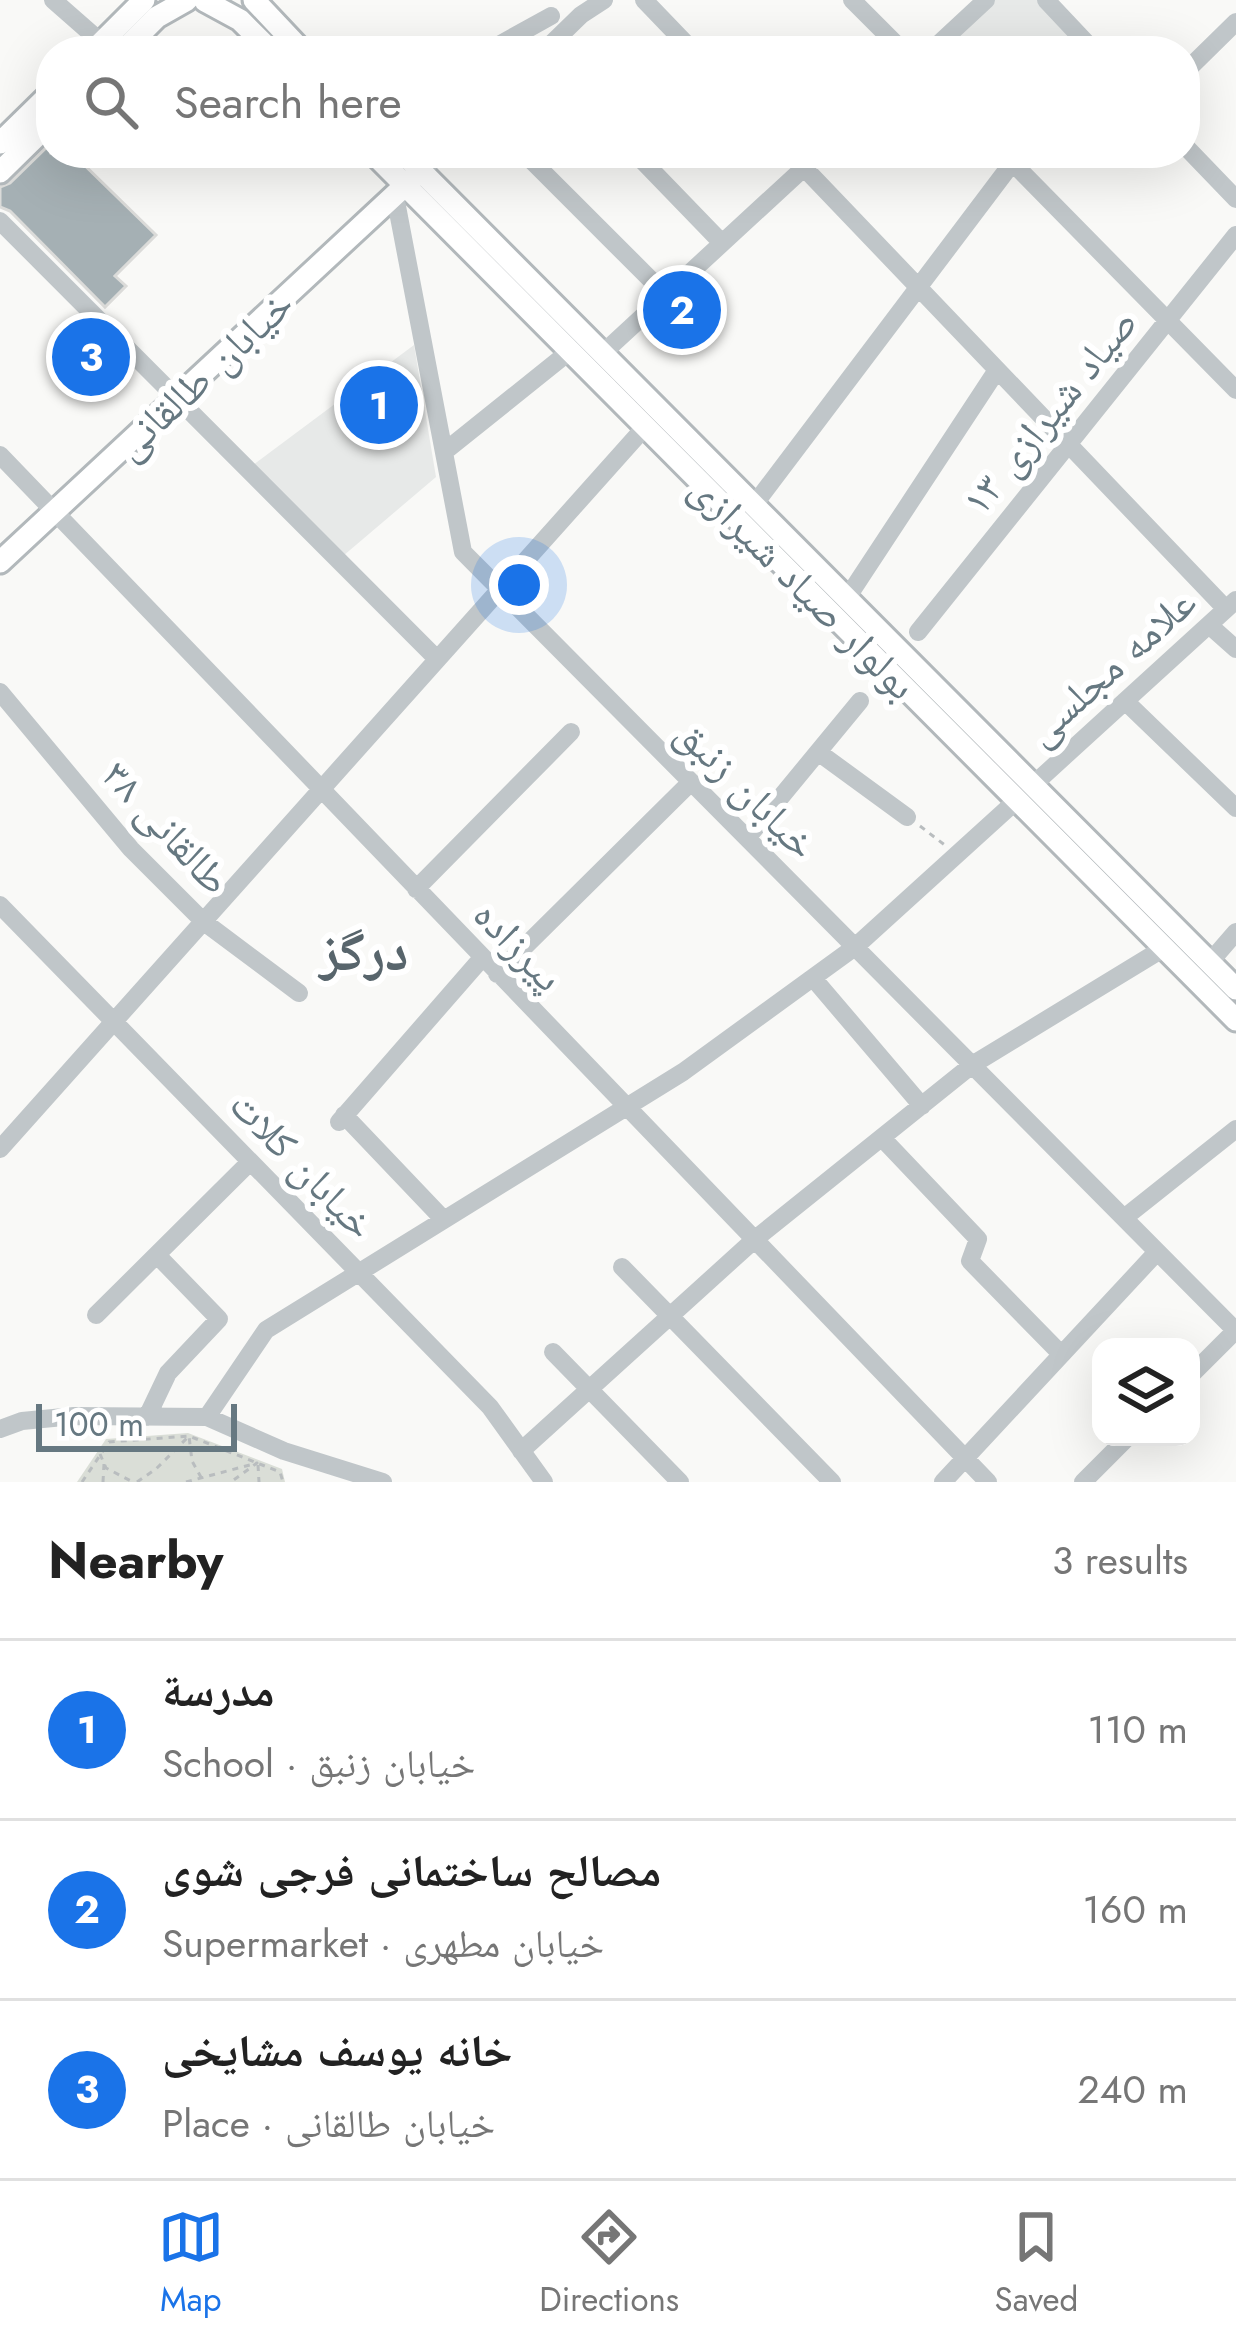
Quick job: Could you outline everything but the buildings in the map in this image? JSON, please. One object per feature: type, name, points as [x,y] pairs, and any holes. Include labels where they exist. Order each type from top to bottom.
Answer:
[{"type":"main road","points":[[116,36],[144,0]]},
{"type":"main road","points":[[126,36],[187,0]]},
{"type":"main road","points":[[203,0],[240,20],[256,36]]},
{"type":"main road","points":[[254,0],[288,36]]},
{"type":"main road","points":[[0,143],[36,108]]},
{"type":"main road","points":[[0,172],[36,137]]},
{"type":"main road","name":"بولوار صیاد شیرازی","points":[[389,168],[603,353],[847,598],[1164,948],[1236,1019]]},
{"type":"main road","name":"بولوار صیاد شیرازی","points":[[405,168],[407,184],[645,427],[1236,988]]},
{"type":"main road","name":"خیابان طالقانی","points":[[0,562],[407,184]]},
{"type":"street","points":[[53,0],[93,36]]},
{"type":"street","points":[[559,36],[604,0]]},
{"type":"street","points":[[644,0],[679,36]]},
{"type":"street","points":[[852,0],[888,36]]},
{"type":"street","points":[[947,36],[986,0]]},
{"type":"street","points":[[1046,0],[1080,36]]},
{"type":"street","points":[[515,36],[551,16]]},
{"type":"street","points":[[1200,57],[1236,22]]},
{"type":"street","points":[[1200,162],[1236,199]]},
{"type":"street","points":[[407,184],[424,168]]},
{"type":"street","points":[[539,168],[666,296]]},
{"type":"street","points":[[650,168],[722,243]]},
{"type":"street","points":[[603,353],[722,243],[790,168]]},
{"type":"street","points":[[805,168],[1069,445],[1231,605]]},
{"type":"street","points":[[754,505],[1001,168]]},
{"type":"street","points":[[1018,168],[1236,390]]},
{"type":"street","name":"خیابان زنبق","points":[[407,184],[443,452],[463,552],[1236,1331]]},
{"type":"street","points":[[0,221],[437,659]]},
{"type":"street","name":"صیاد شیرازی ۱۳","points":[[918,632],[1236,236]]},
{"type":"street","points":[[443,452],[570,351]]},
{"type":"street","points":[[847,598],[997,370]]},
{"type":"street","points":[[0,1149],[645,427]]},
{"type":"street","name":"پیرزاده","points":[[0,455],[988,1482]]},
{"type":"street","name":"علامه مجلسی","points":[[206,1417],[266,1330],[683,1072],[855,947],[1231,605]]},
{"type":"street","points":[[1209,625],[1236,649]]},
{"type":"street","name":"طالقانی ۳۸","points":[[0,692],[131,849],[205,922],[299,993]]},
{"type":"street","points":[[747,838],[860,701]]},
{"type":"street","points":[[1125,701],[1236,808]]},
{"type":"street","points":[[416,889],[571,732]]},
{"type":"street","points":[[818,752],[908,817]]},
{"type":"street","points":[[497,974],[691,782]]},
{"type":"street","name":"خیابان کلات","points":[[0,905],[490,1407],[544,1482]]},
{"type":"street","points":[[1210,962],[1236,932]]},
{"type":"street","points":[[521,1451],[754,1240],[973,1065],[1164,948]]},
{"type":"street","points":[[444,1220],[341,1118],[482,958]]},
{"type":"street","points":[[813,978],[922,1106]]},
{"type":"street","points":[[1124,1218],[1236,1129]]},
{"type":"street","points":[[882,1138],[978,1239],[970,1262],[1061,1354]]},
{"type":"street","points":[[96,1315],[250,1162]]},
{"type":"street","points":[[943,1482],[1157,1252]]},
{"type":"street","points":[[147,1417],[168,1373],[219,1318],[157,1255]]},
{"type":"street","points":[[622,1267],[832,1482]]},
{"type":"street","points":[[1200,1366],[1236,1331]]},
{"type":"street","points":[[553,1352],[680,1482]]},
{"type":"street","points":[[0,1429],[22,1421],[74,1416],[206,1417],[284,1451],[383,1482]]},
{"type":"street","points":[[1083,1482],[1119,1446]]},
{"type":"path","points":[[908,817],[957,854]]},
{"type":"path","points":[[100,1454],[119,1477],[135,1482],[189,1436]]},
{"type":"path","points":[[189,1436],[202,1478]]},
{"type":"path","points":[[82,1482],[109,1442],[189,1436],[280,1472],[283,1482]]},
{"type":"path","points":[[176,1449],[191,1454]]},
{"type":"path","points":[[103,1482],[104,1462]]},
{"type":"path","points":[[185,1482],[257,1463]]},
{"type":"path","points":[[231,1482],[257,1463]]},
{"type":"path","points":[[257,1463],[260,1482]]},
{"type":"shaded area","points":[[989,0],[1043,0],[1079,36],[952,36]]},
{"type":"shaded area","points":[[414,345],[436,477],[343,556],[253,465]]},
{"type":"shaded area","points":[[188,1433],[282,1469],[285,1482],[77,1482],[106,1439]]},
{"type":"place","name":"مصالح ساختمانی فرجی شوی","points":[[682,310]]},
{"type":"place","name":"خانه یوسف مشایخی","points":[[91,357]]},
{"type":"place","name":"مدرسة","points":[[379,405]]},
{"type":"district","name":"درگز","points":[[364,951]]}]
